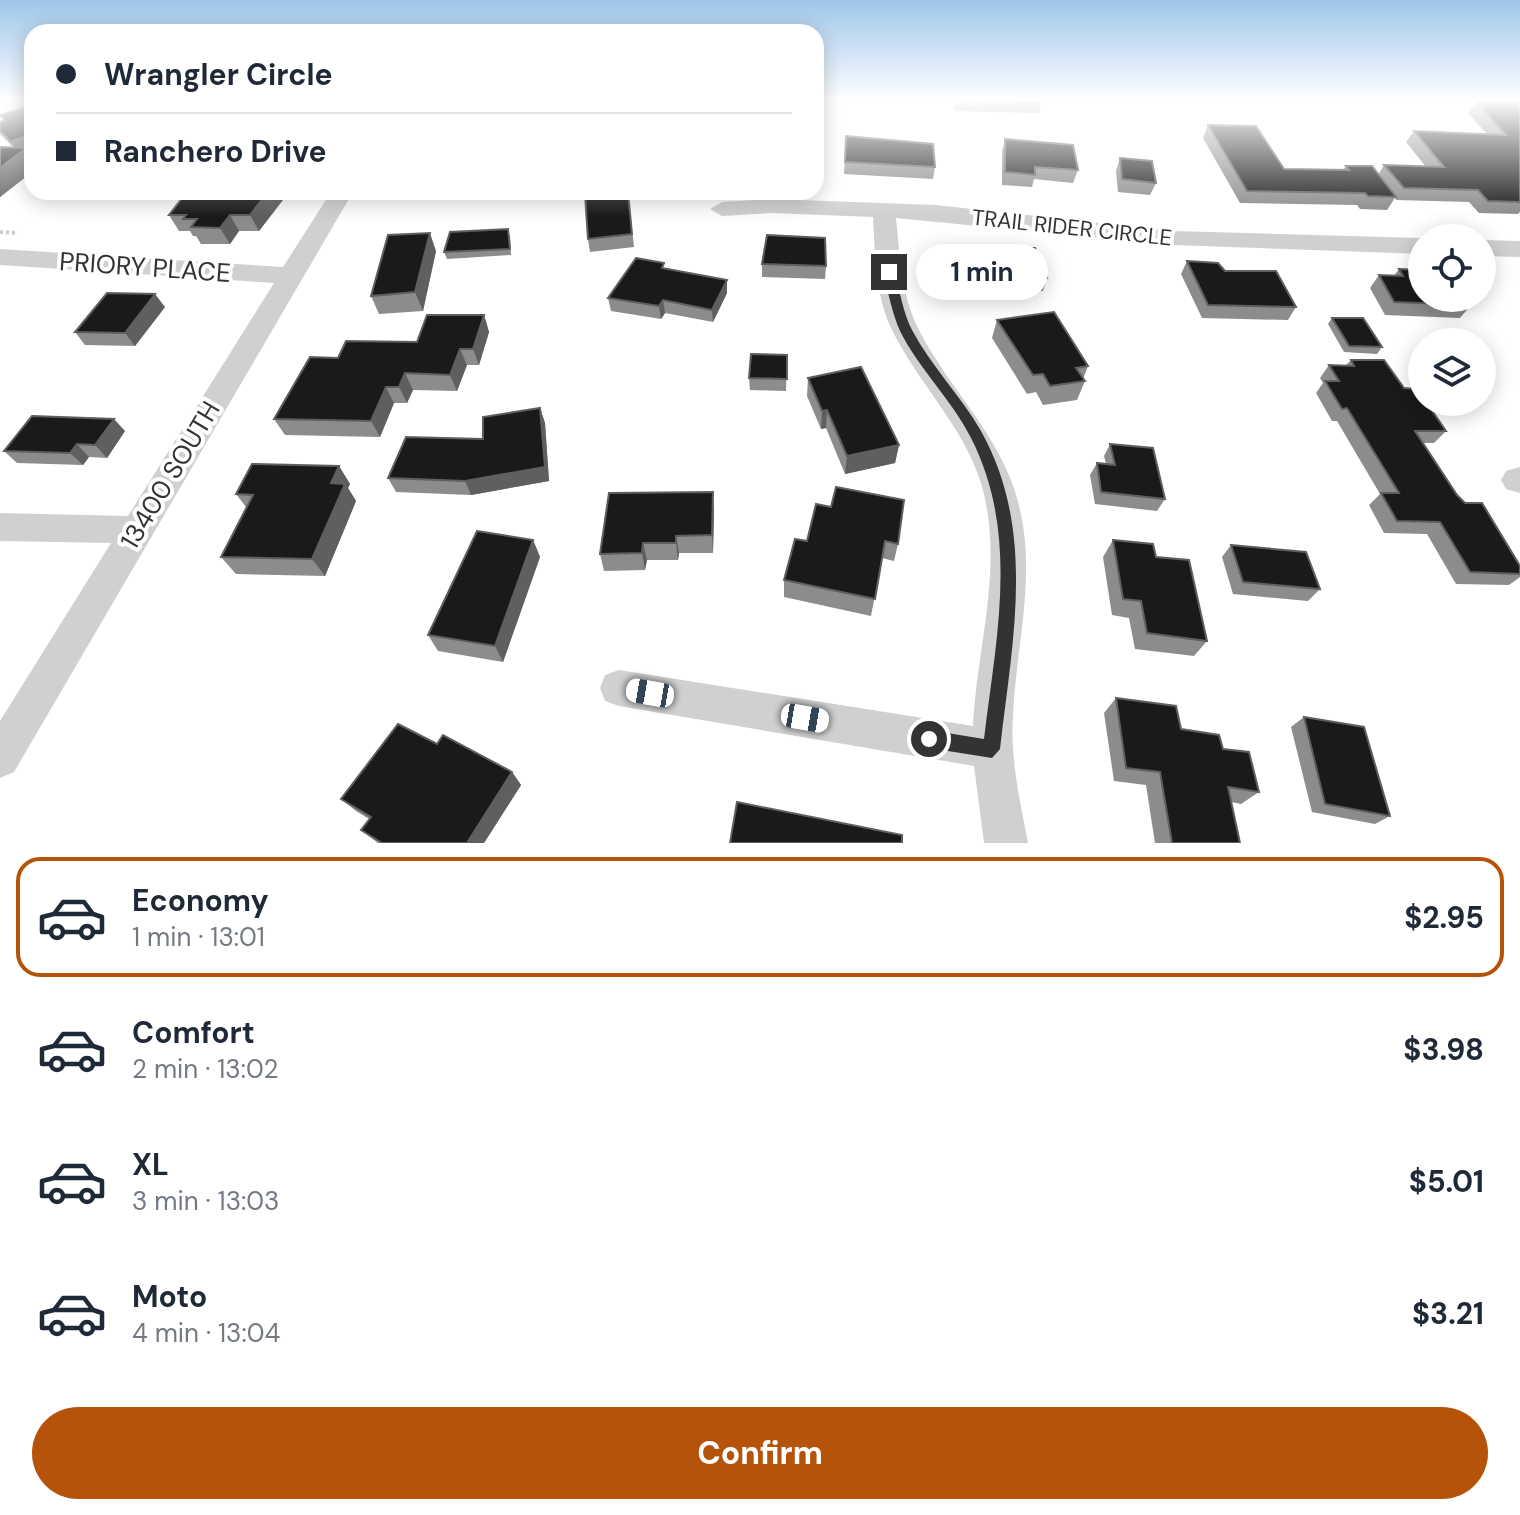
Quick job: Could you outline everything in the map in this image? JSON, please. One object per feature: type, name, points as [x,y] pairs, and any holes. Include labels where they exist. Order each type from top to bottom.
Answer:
[{"type":"street","name":"13400 SOUTH","points":[[0,758],[337,200]]},
{"type":"street","name":"TRAIL RIDER CIRCLE","points":[[722,209],[772,206],[884,210],[999,217],[1173,238],[1408,246]]},
{"type":"street","points":[[884,210],[889,272],[905,329],[975,433],[993,470],[1004,510],[1010,554],[1009,600],[992,749],[1006,843]]},
{"type":"street","points":[[1496,248],[1520,249]]},
{"type":"street","name":"PRIORY PLACE","points":[[0,257],[289,276]]},
{"type":"street","points":[[0,527],[137,530]]},
{"type":"street","points":[[619,688],[992,749]]},
{"type":"path","points":[[0,232],[18,233]]},
{"type":"building","points":[[846,138],[871,138],[933,144],[935,167],[845,162]]},
{"type":"building","points":[[1216,138],[1264,138],[1284,169],[1349,170],[1346,166],[1372,166],[1396,197],[1368,196],[1365,193],[1247,191]]},
{"type":"building","points":[[1420,138],[1520,138],[1520,202],[1488,201],[1478,190],[1404,188],[1384,165],[1444,167]]},
{"type":"building","points":[[1005,139],[1073,145],[1078,170],[1035,167],[1035,175],[1005,172]]},
{"type":"building","points":[[0,147],[24,148],[24,150],[0,168]]},
{"type":"building","points":[[1120,158],[1152,161],[1156,183],[1122,179]]},
{"type":"building","points":[[181,200],[262,200],[250,215],[230,215],[220,228],[191,227],[197,219],[183,219],[186,215],[169,215]]},
{"type":"building","points":[[585,200],[629,200],[632,234],[588,239]]},
{"type":"building","points":[[508,229],[510,249],[444,252],[450,232]]},
{"type":"building","points":[[430,233],[415,292],[371,296],[388,235]]},
{"type":"building","points":[[767,235],[825,238],[826,266],[762,264]]},
{"type":"building","points":[[950,248],[1035,248],[1047,278],[957,278]]},
{"type":"building","points":[[636,258],[664,263],[662,268],[727,280],[712,310],[663,300],[659,306],[608,298]]},
{"type":"building","points":[[1187,261],[1218,263],[1225,271],[1276,271],[1296,307],[1208,305]]},
{"type":"building","points":[[1399,269],[1408,269],[1408,303],[1394,302],[1379,275],[1403,276]]},
{"type":"building","points":[[107,293],[155,294],[125,333],[75,332]]},
{"type":"building","points":[[1054,312],[1088,366],[1076,368],[1085,381],[1050,386],[1043,374],[1033,375],[997,320]]},
{"type":"building","points":[[427,315],[484,315],[473,349],[460,349],[450,375],[405,373],[399,387],[386,387],[371,421],[274,419],[310,357],[338,358],[346,341],[417,342]]},
{"type":"building","points":[[1332,318],[1363,318],[1382,347],[1349,346]]},
{"type":"building","points":[[751,354],[787,355],[787,379],[749,378]]},
{"type":"building","points":[[1351,360],[1384,360],[1404,388],[1408,388],[1408,416],[1436,416],[1446,431],[1415,431],[1457,495],[1465,503],[1482,503],[1520,566],[1520,574],[1470,572],[1440,522],[1397,521],[1381,493],[1399,493],[1347,408],[1342,409],[1325,381],[1339,381],[1329,365],[1354,366]]},
{"type":"building","points":[[861,367],[899,445],[847,456],[827,410],[822,411],[808,378]]},
{"type":"building","points":[[540,408],[545,467],[465,481],[388,478],[406,437],[483,439],[483,417]]},
{"type":"building","points":[[32,416],[114,419],[95,445],[77,444],[70,453],[4,451]]},
{"type":"building","points":[[1110,444],[1153,448],[1165,499],[1101,492],[1097,463],[1115,465]]},
{"type":"building","points":[[252,464],[339,466],[331,483],[345,484],[312,559],[221,557],[253,495],[236,494]]},
{"type":"building","points":[[836,487],[904,500],[898,544],[885,541],[875,599],[784,580],[795,539],[807,541],[816,504],[831,507]]},
{"type":"building","points":[[713,492],[712,535],[676,536],[676,543],[643,543],[642,553],[600,554],[609,493]]},
{"type":"building","points":[[477,531],[533,540],[495,646],[428,635]]},
{"type":"building","points":[[1113,540],[1153,544],[1156,557],[1189,560],[1207,641],[1147,633],[1141,601],[1123,599]]},
{"type":"building","points":[[1231,545],[1306,552],[1320,589],[1243,582]]},
{"type":"building","points":[[1116,698],[1176,706],[1181,729],[1219,735],[1223,749],[1249,752],[1259,792],[1228,787],[1240,843],[1172,843],[1160,772],[1126,768]]},
{"type":"building","points":[[1304,717],[1364,727],[1390,816],[1325,804]]},
{"type":"building","points":[[398,724],[437,744],[443,735],[512,772],[467,843],[382,843],[361,830],[371,817],[341,799]]},
{"type":"building","points":[[737,802],[902,835],[902,843],[730,843]]},
{"type":"route","points":[[889,272],[893,298],[905,329],[975,433],[993,470],[1004,510],[1010,554],[1009,600],[993,714],[992,749],[929,739]]}]
